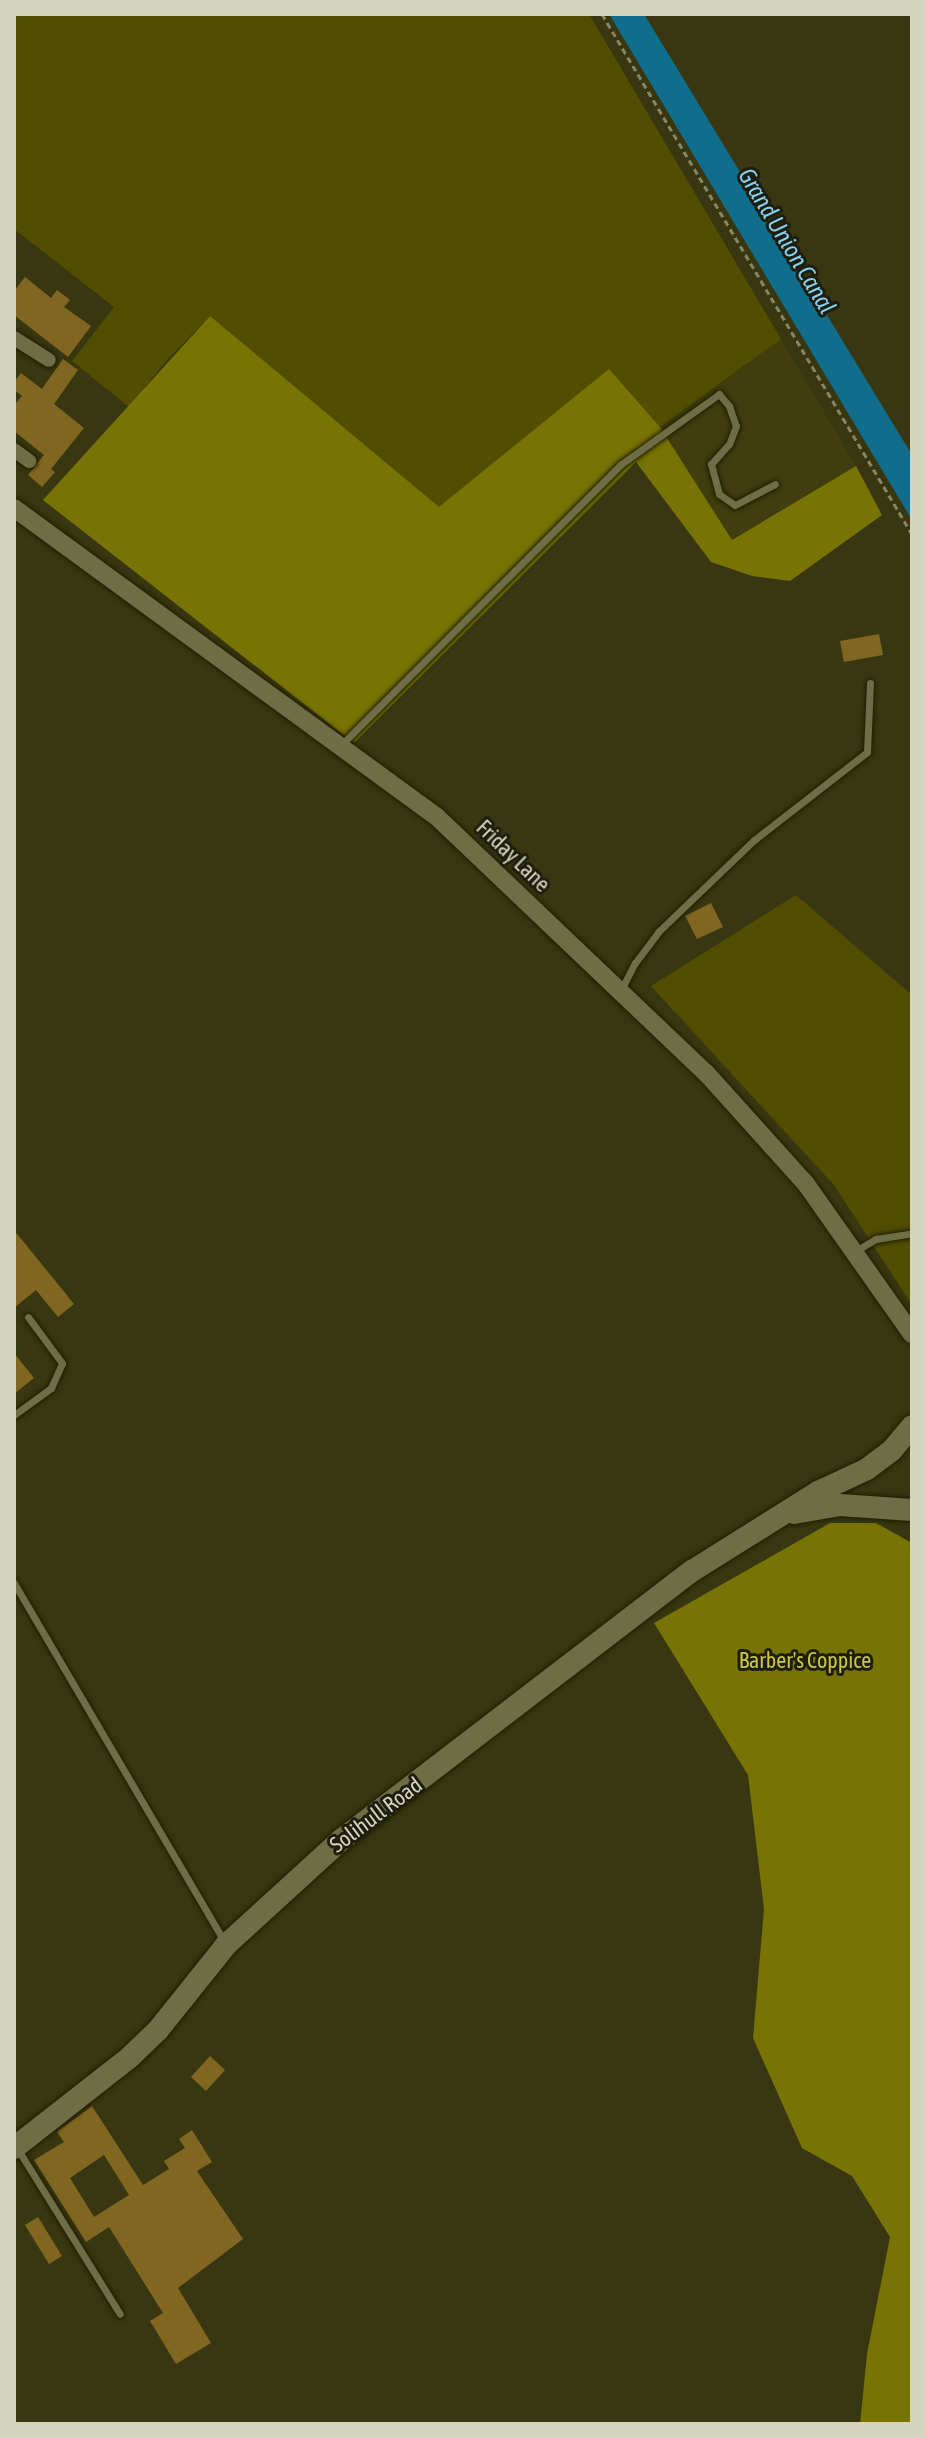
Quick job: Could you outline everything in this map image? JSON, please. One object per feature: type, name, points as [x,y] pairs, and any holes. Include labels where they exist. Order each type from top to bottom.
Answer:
[{"type":"main road","name":"Solihull Road","points":[[15,2147],[130,2057],[158,2030],[226,1945],[341,1840],[692,1571],[772,1519],[867,1469],[892,1450],[912,1426]]},
{"type":"main road","points":[[912,1436],[912,1459]]},
{"type":"main road","name":"Solihull Road","points":[[772,1519],[840,1505],[912,1510]]},
{"type":"street","points":[[14,338],[49,360]]},
{"type":"street","points":[[14,450],[29,461]]},
{"type":"street","name":"Friday Lane","points":[[14,508],[437,817],[707,1074],[806,1184],[906,1328],[912,1350]]},
{"type":"lane","points":[[339,746],[620,465],[719,394],[729,406],[736,426],[729,444],[711,464],[719,494],[735,505],[775,484]]},
{"type":"lane","points":[[620,992],[635,963],[658,932],[754,840],[867,752],[870,683]]},
{"type":"lane","points":[[853,1253],[876,1239],[912,1233]]},
{"type":"lane","points":[[14,1415],[51,1388],[62,1363],[28,1317]]},
{"type":"lane","points":[[14,1583],[226,1945]]},
{"type":"lane","points":[[15,2147],[120,2314]]},
{"type":"path","points":[[602,14],[912,534]]},
{"type":"shaded area","points":[[14,14],[589,14],[781,339],[660,427],[609,370],[439,508],[210,316],[165,362],[129,407],[72,361],[114,307],[14,229]]},
{"type":"shaded area","points":[[781,339],[856,466],[732,541],[660,427]]},
{"type":"shaded area","points":[[796,895],[912,995],[912,1305],[834,1185],[651,986]]},
{"type":"green space","points":[[210,316],[439,507],[609,369],[660,427],[732,540],[856,466],[882,515],[790,581],[752,576],[711,562],[636,462],[354,743],[43,500]]},
{"type":"green space","name":"Barber's Coppice","points":[[830,1523],[876,1523],[912,1543],[912,2424],[860,2424],[867,2354],[890,2237],[852,2176],[802,2148],[753,2038],[764,1909],[748,1775],[654,1623]]},
{"type":"water","points":[[609,14],[644,14],[912,455],[912,520]]},
{"type":"building","points":[[25,277],[51,298],[57,290],[70,300],[64,307],[91,326],[68,357],[14,315],[14,291]]},
{"type":"building","points":[[63,359],[78,370],[54,404],[84,428],[51,469],[55,472],[42,487],[28,475],[44,455],[14,431],[14,405],[22,396],[14,390],[14,382],[21,373],[42,389]]},
{"type":"building","points":[[879,634],[883,655],[844,662],[840,641]]},
{"type":"building","points":[[711,903],[723,927],[697,939],[685,916]]},
{"type":"building","points":[[14,1230],[74,1304],[58,1317],[36,1290],[14,1308]]},
{"type":"building","points":[[14,1353],[34,1378],[14,1394]]},
{"type":"building","points":[[210,2056],[225,2070],[206,2091],[191,2077]]},
{"type":"building","points":[[92,2106],[143,2185],[169,2169],[164,2161],[185,2148],[179,2139],[192,2130],[212,2162],[197,2171],[243,2239],[178,2288],[211,2343],[176,2364],[150,2321],[163,2313],[109,2227],[86,2242],[34,2160],[64,2142],[57,2132]],"holes":[[[104,2155],[129,2195],[94,2217],[70,2178]]]},
{"type":"building","points":[[38,2217],[62,2256],[49,2264],[25,2225]]},
{"type":"water label","name":"Grand Union Canal","points":[[787,241]]}]
